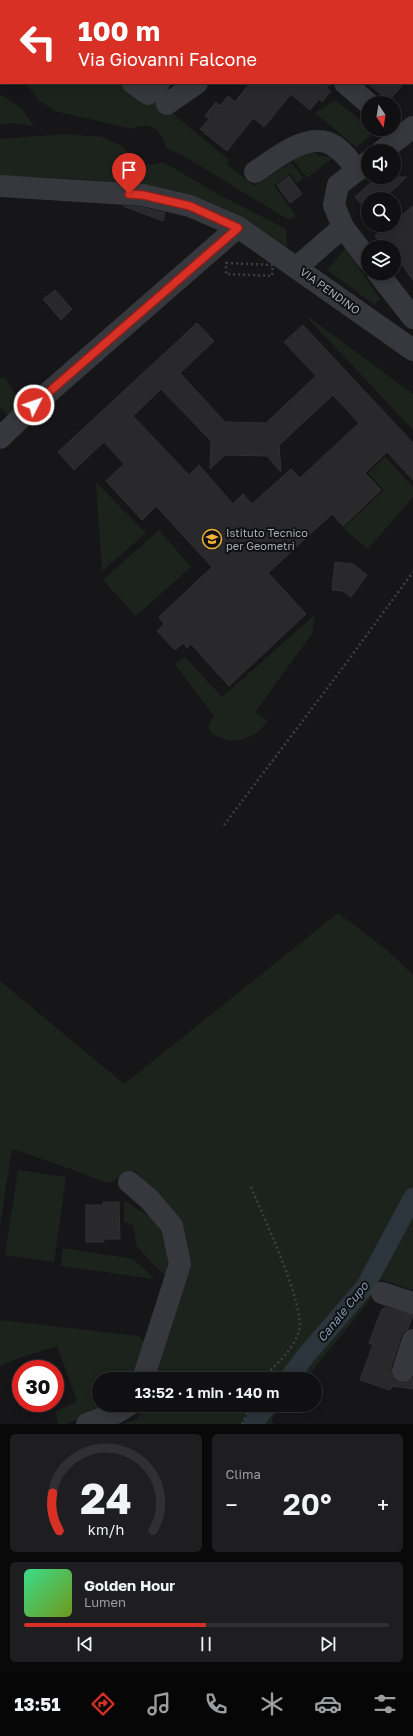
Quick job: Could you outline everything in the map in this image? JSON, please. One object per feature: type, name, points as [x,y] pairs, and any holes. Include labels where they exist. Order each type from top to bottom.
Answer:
[{"type":"street","points":[[134,84],[148,94],[158,84]]},
{"type":"street","points":[[167,104],[196,84]]},
{"type":"street","points":[[346,84],[361,97]]},
{"type":"street","points":[[391,144],[406,133]]},
{"type":"street","points":[[255,172],[279,156],[304,143],[318,142],[331,144],[361,165]]},
{"type":"street","points":[[361,168],[338,185],[334,205],[343,227],[361,251]]},
{"type":"street","points":[[0,186],[143,195],[190,206],[238,228],[296,268]]},
{"type":"street","name":"VIA PENDINO","points":[[343,227],[296,268],[413,350]]},
{"type":"street","points":[[0,438],[34,405],[238,228]]},
{"type":"street","points":[[383,280],[413,318]]},
{"type":"street","points":[[129,1182],[149,1199],[172,1226],[180,1264],[145,1372]]},
{"type":"street","points":[[382,1293],[413,1303]]},
{"type":"street","points":[[402,1371],[413,1340]]},
{"type":"street","points":[[87,1424],[118,1412]]},
{"type":"path","points":[[226,263],[273,265],[272,276],[226,274],[226,263]]},
{"type":"path","points":[[224,825],[413,572]]},
{"type":"path","points":[[251,1187],[286,1272],[299,1312],[299,1330],[293,1345],[268,1372]]},
{"type":"path","points":[[242,1424],[247,1412]]},
{"type":"shaded area","points":[[26,84],[134,84],[229,160],[227,164],[254,186],[291,162],[303,178],[297,183],[290,174],[274,185],[296,216],[289,220],[184,156],[166,148],[158,131],[150,126],[139,126],[132,129],[55,111],[40,101]]},
{"type":"shaded area","points":[[0,94],[21,108],[34,126],[13,123],[0,124]]},
{"type":"shaded area","points":[[335,100],[361,120],[361,136],[370,136],[356,147],[315,113]]},
{"type":"shaded area","points":[[64,134],[103,137],[123,147],[137,163],[151,165],[163,162],[223,197],[286,229],[287,248],[259,228],[228,211],[173,193],[145,187],[87,180],[0,176],[0,139]]},
{"type":"shaded area","points":[[311,151],[320,156],[334,157],[307,178],[291,159]]},
{"type":"shaded area","points":[[346,248],[361,270],[361,280],[367,280],[380,299],[375,305],[327,270]]},
{"type":"shaded area","points":[[303,313],[413,394],[413,430]]},
{"type":"shaded area","points":[[0,378],[5,378],[21,403],[8,415],[0,407]]},
{"type":"shaded area","points":[[385,457],[413,487],[413,497],[368,549],[343,528],[384,490],[368,473]]},
{"type":"shaded area","points":[[96,482],[146,533],[102,571]]},
{"type":"shaded area","points":[[159,530],[191,567],[136,616],[103,580]]},
{"type":"shaded area","points":[[315,615],[312,634],[255,712],[268,721],[257,733],[241,740],[229,741],[213,735],[208,727],[214,716],[175,664],[185,657],[222,697]]},
{"type":"shaded area","name":"Canale Cupo","points":[[338,913],[387,950],[413,975],[413,1290],[380,1279],[367,1304],[311,1372],[152,1372],[187,1260],[153,1197],[136,1171],[107,1183],[12,1149],[0,1226],[0,981],[124,1084]]},
{"type":"shaded area","points":[[18,1170],[66,1177],[54,1262],[5,1255]]},
{"type":"shaded area","points":[[124,1201],[154,1219],[166,1233],[171,1278],[161,1272],[137,1247],[133,1225],[124,1222]]},
{"type":"shaded area","points":[[63,1248],[133,1259],[155,1279],[61,1266]]},
{"type":"shaded area","points":[[0,1320],[138,1336],[147,1345],[139,1372],[92,1372],[92,1412],[96,1412],[66,1424],[58,1424],[56,1412],[64,1412],[64,1408],[77,1402],[64,1366],[64,1360],[62,1360],[57,1346],[12,1360],[0,1366]]},
{"type":"shaded area","points":[[140,1412],[278,1412],[272,1419],[273,1424],[123,1424],[138,1419]]},
{"type":"building","points":[[249,84],[330,84],[327,88],[331,91],[322,102],[319,99],[310,110],[291,94],[264,127],[253,118],[227,151],[200,129],[209,119],[205,116],[216,102],[220,106],[228,96],[235,102]]},
{"type":"building","points":[[368,84],[403,84],[393,96],[383,96]]},
{"type":"building","points":[[289,176],[302,194],[290,203],[277,185]]},
{"type":"building","points":[[401,177],[407,177],[401,182]]},
{"type":"building","points":[[369,184],[399,184],[391,192],[361,192],[361,203],[355,197]]},
{"type":"building","points":[[123,206],[141,207],[165,213],[163,221]]},
{"type":"building","points":[[413,206],[413,280],[401,264],[401,240],[378,240],[375,236],[380,232],[401,232],[401,215]]},
{"type":"building","points":[[55,290],[72,309],[61,320],[43,299]]},
{"type":"building","points":[[197,323],[214,341],[180,373],[225,422],[266,423],[316,376],[284,342],[303,325],[413,443],[413,480],[387,452],[365,473],[381,490],[343,526],[332,514],[268,573],[306,614],[229,686],[191,644],[187,648],[183,643],[175,650],[157,631],[164,624],[159,617],[212,567],[156,506],[142,520],[106,481],[124,464],[104,442],[74,470],[58,452]],"holes":[[[161,389],[211,441],[210,469],[225,455],[267,456],[281,472],[279,445],[333,395],[359,423],[300,478],[291,469],[252,504],[243,494],[233,504],[199,465],[189,475],[133,416]]]},
{"type":"building","points":[[335,562],[353,564],[367,575],[351,597],[343,591],[332,590]]},
{"type":"building","points":[[103,1202],[119,1202],[120,1239],[104,1239],[104,1242],[86,1242],[86,1205],[103,1205]]},
{"type":"building","points":[[385,1307],[413,1315],[408,1329],[404,1331],[401,1336],[391,1367],[391,1373],[394,1380],[400,1383],[406,1383],[413,1378],[413,1389],[392,1386],[390,1390],[360,1380],[373,1345],[369,1343],[381,1311]]},
{"type":"waterway","name":"Canale Cupo","points":[[293,1372],[365,1287],[413,1197]]},
{"type":"waterway","name":"Canale Cupo","points":[[253,1424],[262,1412]]},
{"type":"place","name":"Istituto Tecnico per Geometri","points":[[212,539]]},
{"type":"route","points":[[34,405],[238,228],[190,206],[143,195],[129,194]]}]
